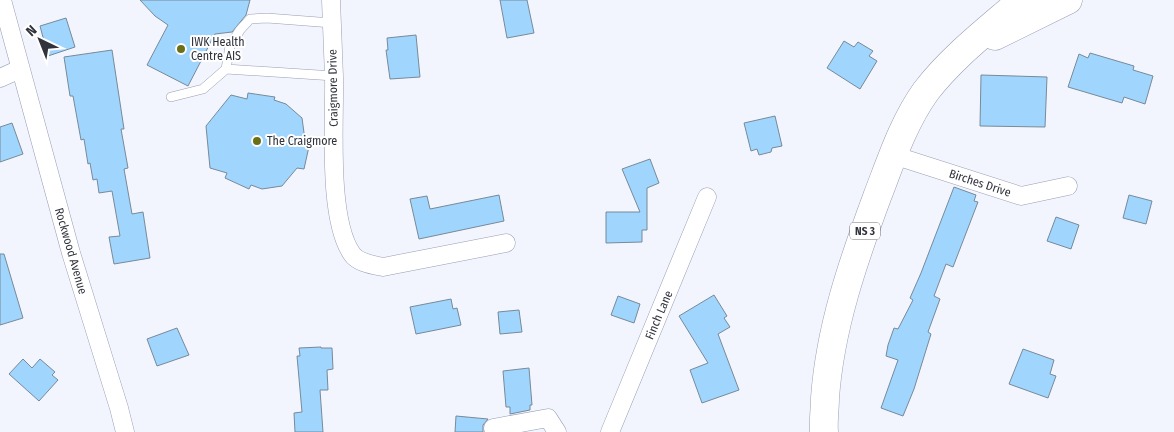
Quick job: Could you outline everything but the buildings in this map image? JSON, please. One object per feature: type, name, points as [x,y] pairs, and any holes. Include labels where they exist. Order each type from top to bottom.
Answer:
[{"type":"main road","name":"NS 3","points":[[822,431],[826,382],[833,334],[848,282],[893,155],[906,124],[926,92],[962,52],[1022,0]]},
{"type":"main road","name":"NS 3","points":[[962,52],[1068,0]]},
{"type":"street","name":"Rockwood Avenue","points":[[2,0],[71,252],[125,432]]},
{"type":"street","name":"Craigmore Drive","points":[[331,0],[334,76],[334,173],[338,209],[345,242],[353,256],[368,264],[383,267],[506,243]]},
{"type":"street","points":[[0,78],[20,69]]},
{"type":"street","name":"Birches Drive","points":[[893,155],[1021,196],[1068,186]]},
{"type":"street","name":"Finch Lane","points":[[610,432],[707,197]]},
{"type":"street","points":[[493,428],[548,418],[557,432]]},
{"type":"lane","points":[[171,97],[203,89],[226,69],[230,46],[250,19],[267,18],[332,23]]},
{"type":"lane","points":[[226,69],[334,76]]},
{"type":"place","name":"IWK Health Centre AIS","points":[[181,49]]},
{"type":"place","name":"The Craigmore","points":[[257,141]]}]
